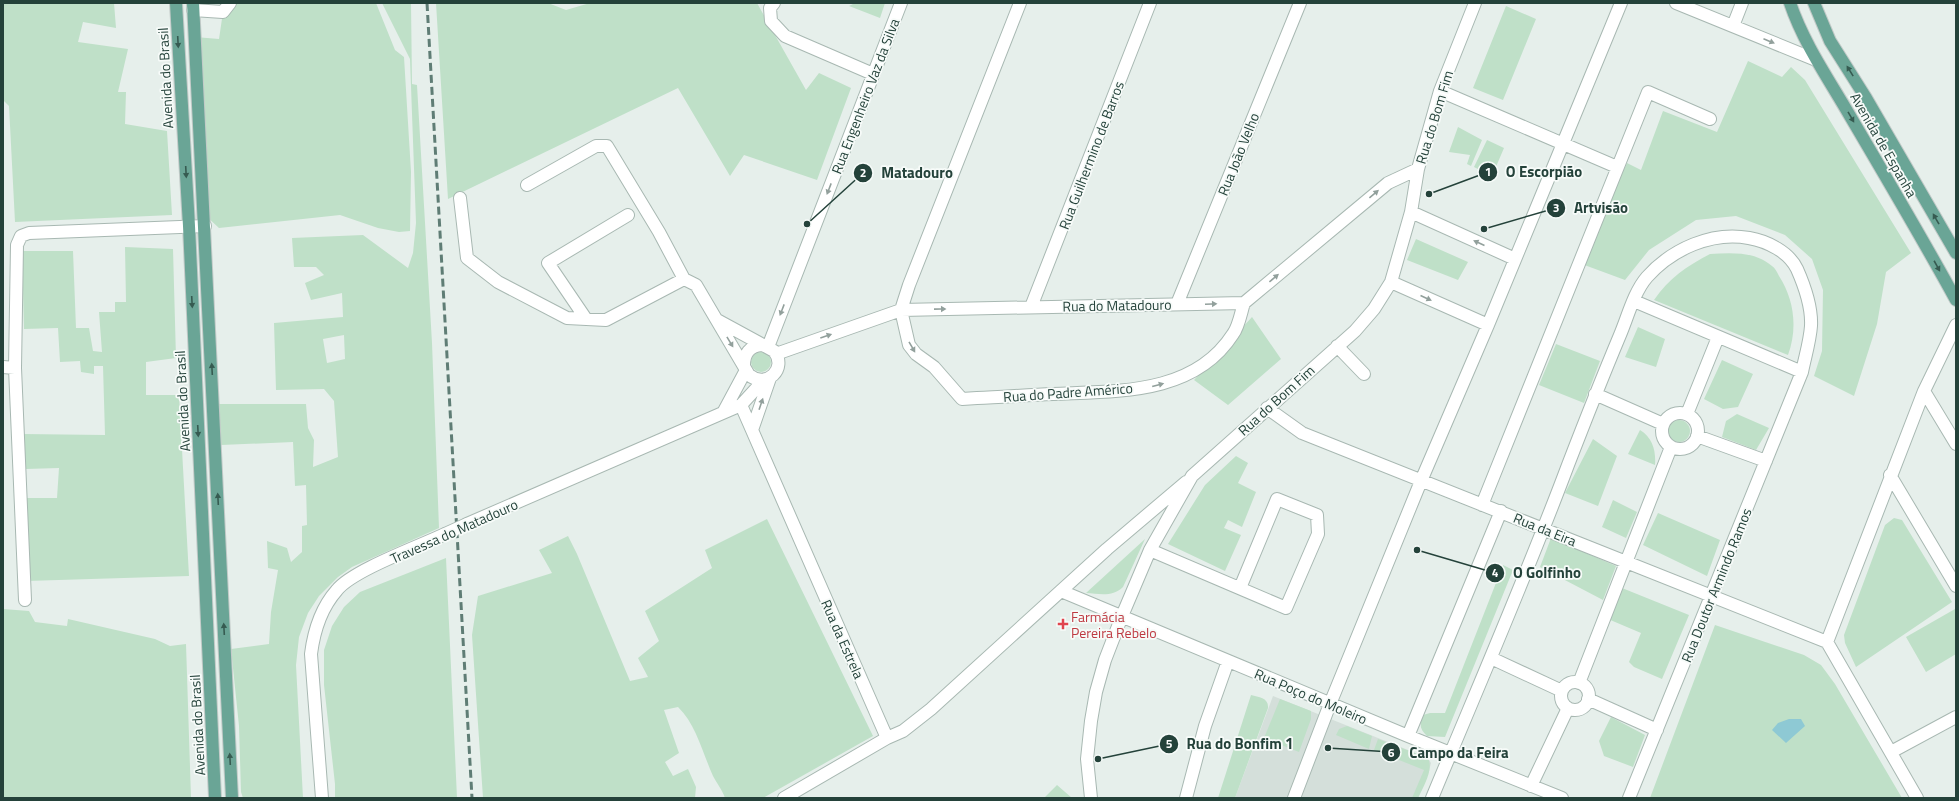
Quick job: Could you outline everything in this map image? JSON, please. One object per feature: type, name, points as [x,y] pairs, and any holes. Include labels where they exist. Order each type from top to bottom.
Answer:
[{"type":"main road","name":"Avenida do Brasil","points":[[176,3],[189,226],[215,798]]},
{"type":"main road","name":"Avenida de Espanha","points":[[1790,3],[1798,24],[1816,60],[1846,109],[1956,300]]},
{"type":"main road","name":"Avenida de Espanha","points":[[1814,3],[1830,41],[1866,98],[1956,253]]},
{"type":"main road","points":[[193,6],[232,798]]},
{"type":"street","points":[[193,6],[223,12],[230,3]]},
{"type":"street","points":[[761,3],[771,21],[785,36],[873,74]]},
{"type":"street","points":[[771,21],[770,8],[774,3]]},
{"type":"street","name":"Rua Engenheiro Vaz da Silva","points":[[769,349],[901,3]]},
{"type":"street","points":[[901,310],[909,285],[1020,3]]},
{"type":"street","name":"Rua Guilhermino de Barros","points":[[1031,307],[1150,3]]},
{"type":"street","name":"Rua João Velho","points":[[1177,304],[1300,3]]},
{"type":"street","name":"Rua do Bom Fim","points":[[1091,798],[1088,759],[1091,721],[1105,660],[1150,550],[1192,476],[1355,331],[1374,309],[1391,282],[1411,212],[1418,169],[1440,91],[1475,3]]},
{"type":"street","points":[[1294,798],[1330,704],[1420,481],[1488,325],[1621,3]]},
{"type":"street","points":[[1676,3],[1816,60]]},
{"type":"street","points":[[1733,26],[1742,3]]},
{"type":"street","points":[[1440,91],[1617,167]]},
{"type":"street","points":[[1482,505],[1648,92],[1710,120]]},
{"type":"street","points":[[527,185],[596,146],[608,146],[659,232],[684,279],[696,285],[745,368],[754,379],[767,379]]},
{"type":"street","points":[[1244,303],[1388,183],[1418,169]]},
{"type":"street","points":[[460,198],[467,258],[498,282],[567,318],[606,320],[684,279]]},
{"type":"street","points":[[1411,212],[1514,260]]},
{"type":"street","points":[[586,319],[548,264],[628,215]]},
{"type":"street","points":[[25,600],[9,367],[17,245],[21,236],[29,233],[205,226]]},
{"type":"street","name":"Rua Doutor Armindo Ramos","points":[[1432,798],[1544,528],[1595,394],[1634,302],[1646,278],[1681,250],[1698,242],[1717,237],[1738,236],[1758,240],[1778,248],[1794,264],[1806,289],[1811,326],[1802,372],[1629,798]]},
{"type":"street","points":[[1391,282],[1488,325]]},
{"type":"street","points":[[1634,302],[1802,372]]},
{"type":"street","name":"Rua do Padre Américo","points":[[901,310],[909,345],[916,354],[934,367],[962,399],[1095,392],[1157,386],[1188,374],[1219,353],[1234,333],[1244,303]]},
{"type":"street","name":"Rua do Matadouro","points":[[769,349],[901,310],[1244,303]]},
{"type":"street","points":[[716,320],[769,349],[778,359],[778,369],[767,379],[752,430]]},
{"type":"street","points":[[1917,798],[1827,642],[1890,475],[1924,391],[1956,325]]},
{"type":"street","points":[[1687,414],[1718,337]]},
{"type":"street","points":[[1337,346],[1364,374]]},
{"type":"street","points":[[724,411],[745,368],[748,352],[754,347],[769,349]]},
{"type":"street","name":"Travessa do Matadouro","points":[[322,798],[311,654],[314,633],[322,610],[337,589],[357,574],[467,524],[740,405],[767,379]]},
{"type":"street","points":[[1924,391],[1956,444]]},
{"type":"street","points":[[1595,394],[1663,424]]},
{"type":"street","name":"Rua da Estrela","points":[[740,405],[887,738]]},
{"type":"street","name":"Rua da Eira","points":[[1267,408],[1302,433],[1420,481],[1544,528],[1827,642]]},
{"type":"street","points":[[1682,412],[1687,414],[1692,417],[1698,426],[1697,436],[1687,448],[1682,449],[1671,447],[1667,444],[1662,434],[1663,424],[1670,415],[1682,412]]},
{"type":"street","points":[[1697,436],[1766,461]]},
{"type":"street","points":[[1579,682],[1671,447]]},
{"type":"street","points":[[1890,475],[1956,586]]},
{"type":"street","points":[[784,798],[887,738],[903,732],[931,709],[1107,549],[1192,476]]},
{"type":"street","points":[[1150,550],[1286,608],[1318,534],[1317,515],[1277,499],[1240,588]]},
{"type":"street","points":[[1408,736],[1501,512]]},
{"type":"street","name":"Rua Poço do Moleiro","points":[[1061,591],[1450,754],[1562,798]]},
{"type":"street","points":[[1491,658],[1562,691]]},
{"type":"street","points":[[1186,798],[1205,726],[1228,662]]},
{"type":"street","points":[[1568,708],[1561,699],[1562,691],[1567,684],[1579,682],[1586,687],[1588,699]]},
{"type":"street","points":[[1588,699],[1657,730]]},
{"type":"street","points":[[1568,708],[1580,708],[1588,699]]},
{"type":"street","points":[[1531,786],[1568,708]]},
{"type":"street","points":[[1891,752],[1956,717]]},
{"type":"shaded area","points":[[1273,696],[1428,758],[1431,763],[1429,771],[1418,798],[1235,798]]},
{"type":"green space","points":[[3,3],[114,3],[116,28],[83,22],[78,42],[128,49],[118,92],[126,92],[125,124],[167,131],[172,215],[15,222],[9,106],[3,100]]},
{"type":"green space","points":[[230,3],[376,3],[395,50],[404,57],[411,172],[410,231],[399,232],[378,228],[340,215],[219,228],[204,214],[195,37],[219,39],[223,12]]},
{"type":"green space","points":[[382,3],[411,3],[412,84],[417,85],[432,343],[439,528],[352,567],[338,577],[319,596],[308,613],[299,637],[296,665],[303,798],[243,798],[241,792],[239,726],[231,649],[269,644],[271,612],[278,570],[268,568],[267,541],[287,548],[291,562],[302,552],[302,526],[307,525],[306,485],[295,486],[293,442],[221,445],[218,404],[306,404],[308,428],[314,440],[313,467],[338,457],[334,401],[324,389],[276,390],[274,323],[343,317],[342,293],[311,300],[305,283],[324,275],[316,267],[294,267],[292,238],[363,235],[408,268],[413,253],[416,223],[410,59]],"holes":[[[344,335],[345,359],[327,363],[323,339]]]},
{"type":"green space","points":[[436,3],[548,3],[566,10],[590,3],[757,3],[806,90],[819,73],[851,88],[817,180],[744,155],[730,176],[678,88],[448,199]]},
{"type":"green space","points":[[855,3],[885,3],[880,18],[849,6]]},
{"type":"green space","points":[[1506,6],[1536,19],[1503,100],[1473,88]]},
{"type":"green space","points":[[1748,61],[1782,77],[1791,67],[1805,80],[1911,253],[1886,272],[1877,324],[1854,396],[1814,376],[1822,351],[1823,290],[1812,259],[1785,235],[1736,216],[1696,220],[1649,250],[1625,280],[1579,263],[1627,163],[1641,170],[1663,111],[1717,132]]},
{"type":"green space","points":[[1458,127],[1482,140],[1471,166],[1467,164],[1470,155],[1449,152]]},
{"type":"green space","points":[[1487,140],[1504,148],[1492,176],[1474,167]]},
{"type":"green space","points":[[1416,239],[1468,262],[1458,280],[1407,260]]},
{"type":"green space","points":[[125,247],[173,249],[176,358],[146,362],[146,395],[179,395],[189,576],[26,581],[26,498],[57,498],[59,468],[26,469],[22,434],[105,435],[103,366],[94,366],[94,374],[81,372],[80,361],[60,362],[58,328],[24,329],[22,251],[73,251],[76,328],[89,328],[93,351],[102,352],[99,312],[115,312],[115,302],[126,302]]},
{"type":"green space","points":[[1734,253],[1750,255],[1765,261],[1775,269],[1788,294],[1793,314],[1793,334],[1788,355],[1654,300],[1666,285],[1679,273],[1710,254]]},
{"type":"green space","points":[[1252,317],[1281,359],[1228,405],[1194,380]]},
{"type":"green space","points":[[1638,327],[1665,339],[1656,367],[1625,357]]},
{"type":"green space","points":[[1556,344],[1600,361],[1584,403],[1539,385]]},
{"type":"green space","points":[[757,352],[765,352],[771,358],[771,366],[765,372],[757,372],[751,366],[751,358]]},
{"type":"green space","points":[[1722,360],[1753,374],[1738,407],[1723,409],[1704,399]]},
{"type":"green space","points":[[1737,414],[1769,428],[1756,450],[1722,437],[1726,421]]},
{"type":"green space","points":[[1679,420],[1687,423],[1690,431],[1687,439],[1679,442],[1671,439],[1668,431],[1671,423]]},
{"type":"green space","points":[[1640,430],[1648,437],[1653,445],[1655,465],[1628,454]]},
{"type":"green space","points":[[1593,439],[1617,456],[1598,506],[1565,493]]},
{"type":"green space","points":[[1236,456],[1248,463],[1238,483],[1256,492],[1242,527],[1228,520],[1224,528],[1241,535],[1225,571],[1168,544],[1205,485]]},
{"type":"green space","points":[[1613,500],[1637,512],[1626,538],[1602,527]]},
{"type":"green space","points":[[1658,513],[1720,540],[1707,576],[1643,545]]},
{"type":"green space","points":[[1894,518],[1902,520],[1952,602],[1856,667],[1845,643],[1844,635],[1885,525]]},
{"type":"green space","points":[[767,519],[873,736],[763,798],[725,798],[713,776],[690,722],[678,707],[664,710],[679,753],[665,762],[673,776],[688,769],[696,787],[695,798],[483,798],[472,635],[478,596],[552,573],[539,550],[568,536],[630,681],[648,677],[638,658],[659,641],[645,611],[712,568],[705,550]]},
{"type":"green space","points":[[1551,538],[1616,566],[1603,600],[1540,567]]},
{"type":"green space","points":[[1145,539],[1123,587],[1111,594],[1086,593]]},
{"type":"green space","points":[[446,558],[457,798],[335,798],[335,784],[324,685],[324,650],[332,626],[344,607],[360,592]]},
{"type":"green space","points":[[1503,565],[1513,570],[1445,737],[1427,736],[1421,727],[1423,715],[1430,713],[1445,713]]},
{"type":"green space","points":[[1622,588],[1689,615],[1662,679],[1634,667],[1629,662],[1641,633],[1608,619]]},
{"type":"green space","points":[[3,609],[29,611],[35,622],[67,626],[68,619],[155,639],[170,646],[186,644],[191,798],[3,798]]},
{"type":"green space","points":[[1955,609],[1956,654],[1926,672],[1906,637]]},
{"type":"green space","points":[[1715,625],[1804,655],[1821,665],[1835,684],[1902,798],[1650,798]]},
{"type":"green space","points":[[1251,695],[1265,700],[1268,708],[1235,798],[1218,798]]},
{"type":"green space","points":[[1280,699],[1311,711],[1311,719],[1299,752],[1264,738]]},
{"type":"green space","points":[[1611,717],[1645,735],[1633,767],[1604,756],[1599,741]]},
{"type":"green space","points":[[1347,726],[1372,736],[1369,749],[1336,735],[1339,729]]},
{"type":"green space","points":[[1378,739],[1428,758],[1430,768],[1429,773],[1418,798],[1412,798],[1424,770],[1374,750]]},
{"type":"green space","points":[[1057,785],[1072,798],[1044,798]]},
{"type":"water","points":[[1789,719],[1801,719],[1805,726],[1786,743],[1772,730],[1778,723]]},
{"type":"railway","points":[[427,3],[472,798]]},
{"type":"place","name":"O Escorpião","points":[[1429,194]]},
{"type":"place","name":"Matadouro","points":[[807,224]]},
{"type":"place","name":"Artvisão","points":[[1484,229]]},
{"type":"place","name":"O Golfinho","points":[[1417,550]]},
{"type":"place","name":"Farmácia Pereira Rebelo","points":[[1063,624]]},
{"type":"place","name":"Campo da Feira","points":[[1328,748]]},
{"type":"place","name":"Rua do Bonfim 1","points":[[1098,759]]}]
